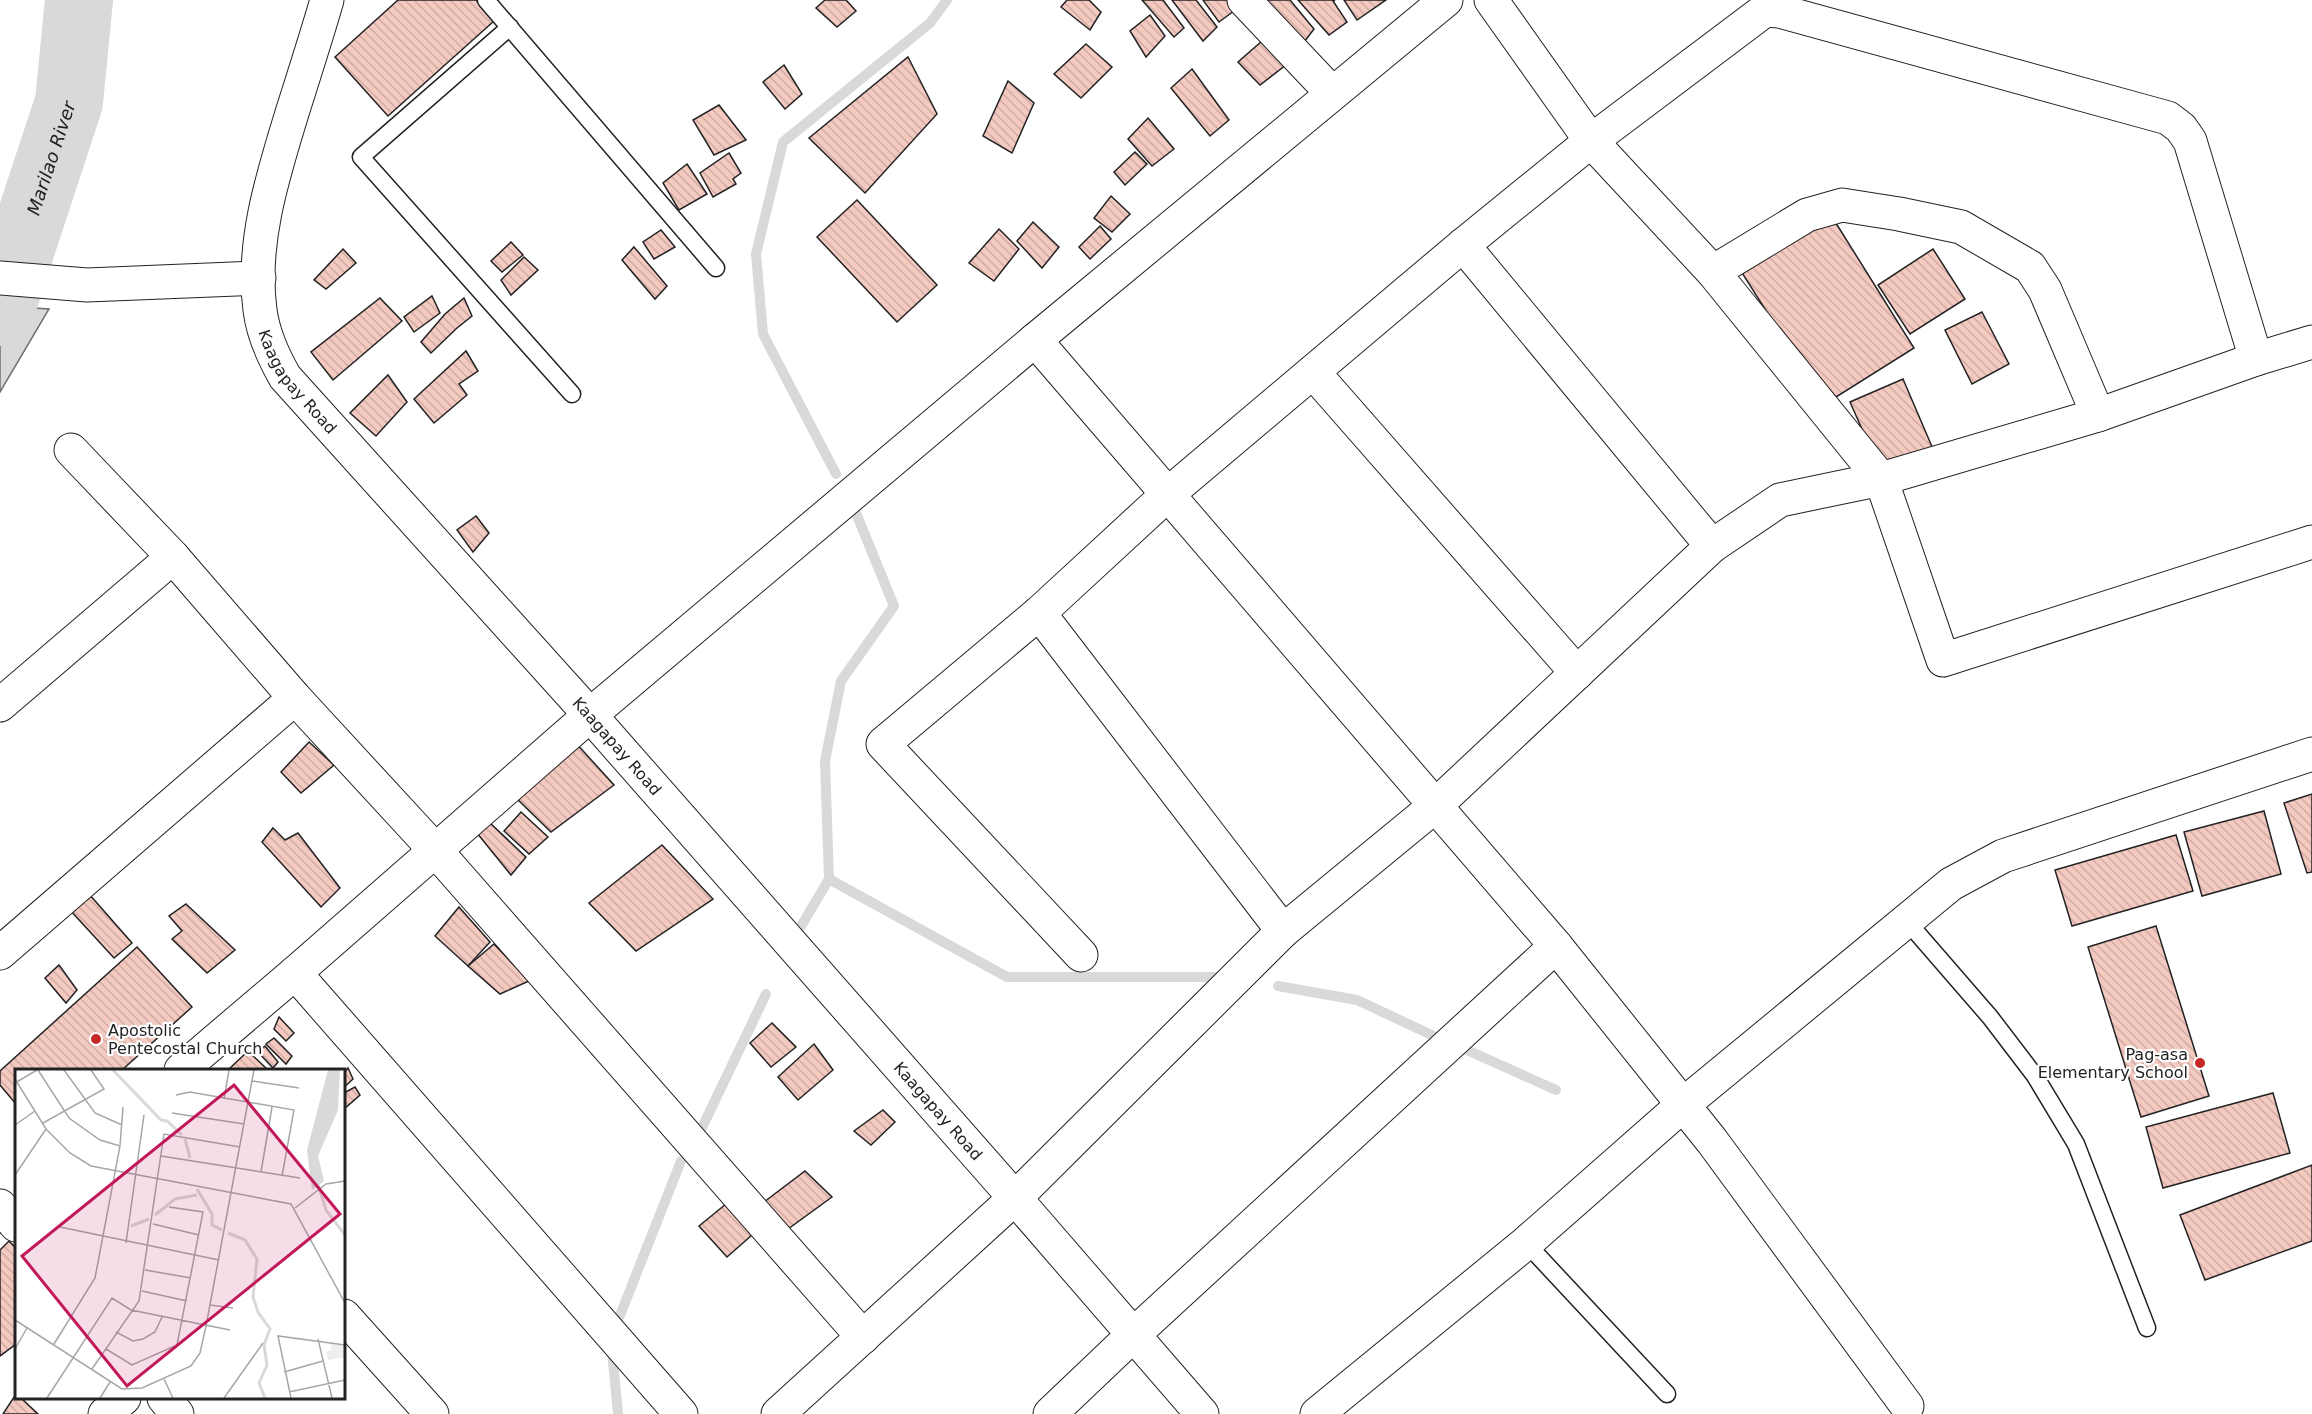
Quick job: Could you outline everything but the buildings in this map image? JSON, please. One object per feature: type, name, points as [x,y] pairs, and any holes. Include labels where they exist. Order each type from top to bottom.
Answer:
[{"type":"street","name":"Kaagapay Road","points":[[327,0],[274,173],[265,212],[259,278],[259,308],[273,356],[285,377],[590,715],[1202,1414]]},
{"type":"street","points":[[1244,0],[1332,93]]},
{"type":"street","points":[[183,1069],[590,715],[1035,340],[1446,0]]},
{"type":"street","points":[[1491,0],[1591,141],[1713,272],[1881,479],[1943,660],[2312,542]]},
{"type":"street","points":[[1081,956],[883,744],[1039,613],[1168,494],[1463,245],[1591,141],[1757,15],[1771,10],[2152,113],[2175,123],[2190,141],[2256,359]]},
{"type":"street","points":[[1713,272],[1807,215],[1842,205],[1961,227],[2030,267],[2045,290],[2098,415]]},
{"type":"street","points":[[1463,245],[1712,546]]},
{"type":"street","points":[[0,278],[87,285],[259,278]]},
{"type":"street","points":[[1035,340],[1556,946],[1684,1104],[1906,1406]]},
{"type":"street","points":[[778,1414],[1015,1198],[1283,930],[1435,806],[1712,546],[1780,500],[1881,479],[2098,415],[2256,359],[2312,342]]},
{"type":"street","points":[[1313,372],[1577,673]]},
{"type":"street","points":[[71,450],[173,557],[295,698],[436,851],[863,1336]]},
{"type":"street","points":[[0,705],[173,557]]},
{"type":"street","points":[[1039,613],[1283,930]]},
{"type":"street","points":[[0,953],[295,698]]},
{"type":"street","points":[[1317,1414],[1526,1243],[1684,1104],[1951,884],[2003,856],[2312,754]]},
{"type":"street","points":[[1050,1414],[1556,946]]},
{"type":"street","points":[[296,973],[681,1414]]},
{"type":"street","points":[[345,1317],[432,1414]]},
{"type":"street","points":[[105,1414],[123,1399]]},
{"type":"street","points":[[165,1399],[177,1414]]},
{"type":"lane","points":[[486,0],[716,268]]},
{"type":"lane","points":[[510,27],[361,157],[572,394]]},
{"type":"lane","points":[[1905,920],[1990,1017],[2035,1076],[2076,1144],[2147,1328]]},
{"type":"lane","points":[[1526,1243],[1667,1394]]},
{"type":"shaded area","points":[[0,306],[49,309],[0,392]]},
{"type":"waterway","name":"Marilao River","points":[[0,312],[69,102],[79,0]]},
{"type":"waterway","points":[[836,474],[763,334],[756,254],[783,142],[930,23],[947,0]]},
{"type":"waterway","points":[[800,928],[829,879],[825,761],[841,681],[894,606],[856,513]]},
{"type":"waterway","points":[[829,879],[1007,977],[1214,977]]},
{"type":"waterway","points":[[1278,986],[1357,1000],[1438,1038]]},
{"type":"waterway","points":[[698,1136],[766,994]]},
{"type":"waterway","points":[[1458,1046],[1556,1090]]},
{"type":"waterway","points":[[617,1323],[681,1161]]},
{"type":"waterway","points":[[612,1351],[618,1414]]},
{"type":"place","name":"Apostolic Pentecostal Church","points":[[96,1039]]},
{"type":"place","name":"Pag-asa Elementary School","points":[[2200,1063]]}]
